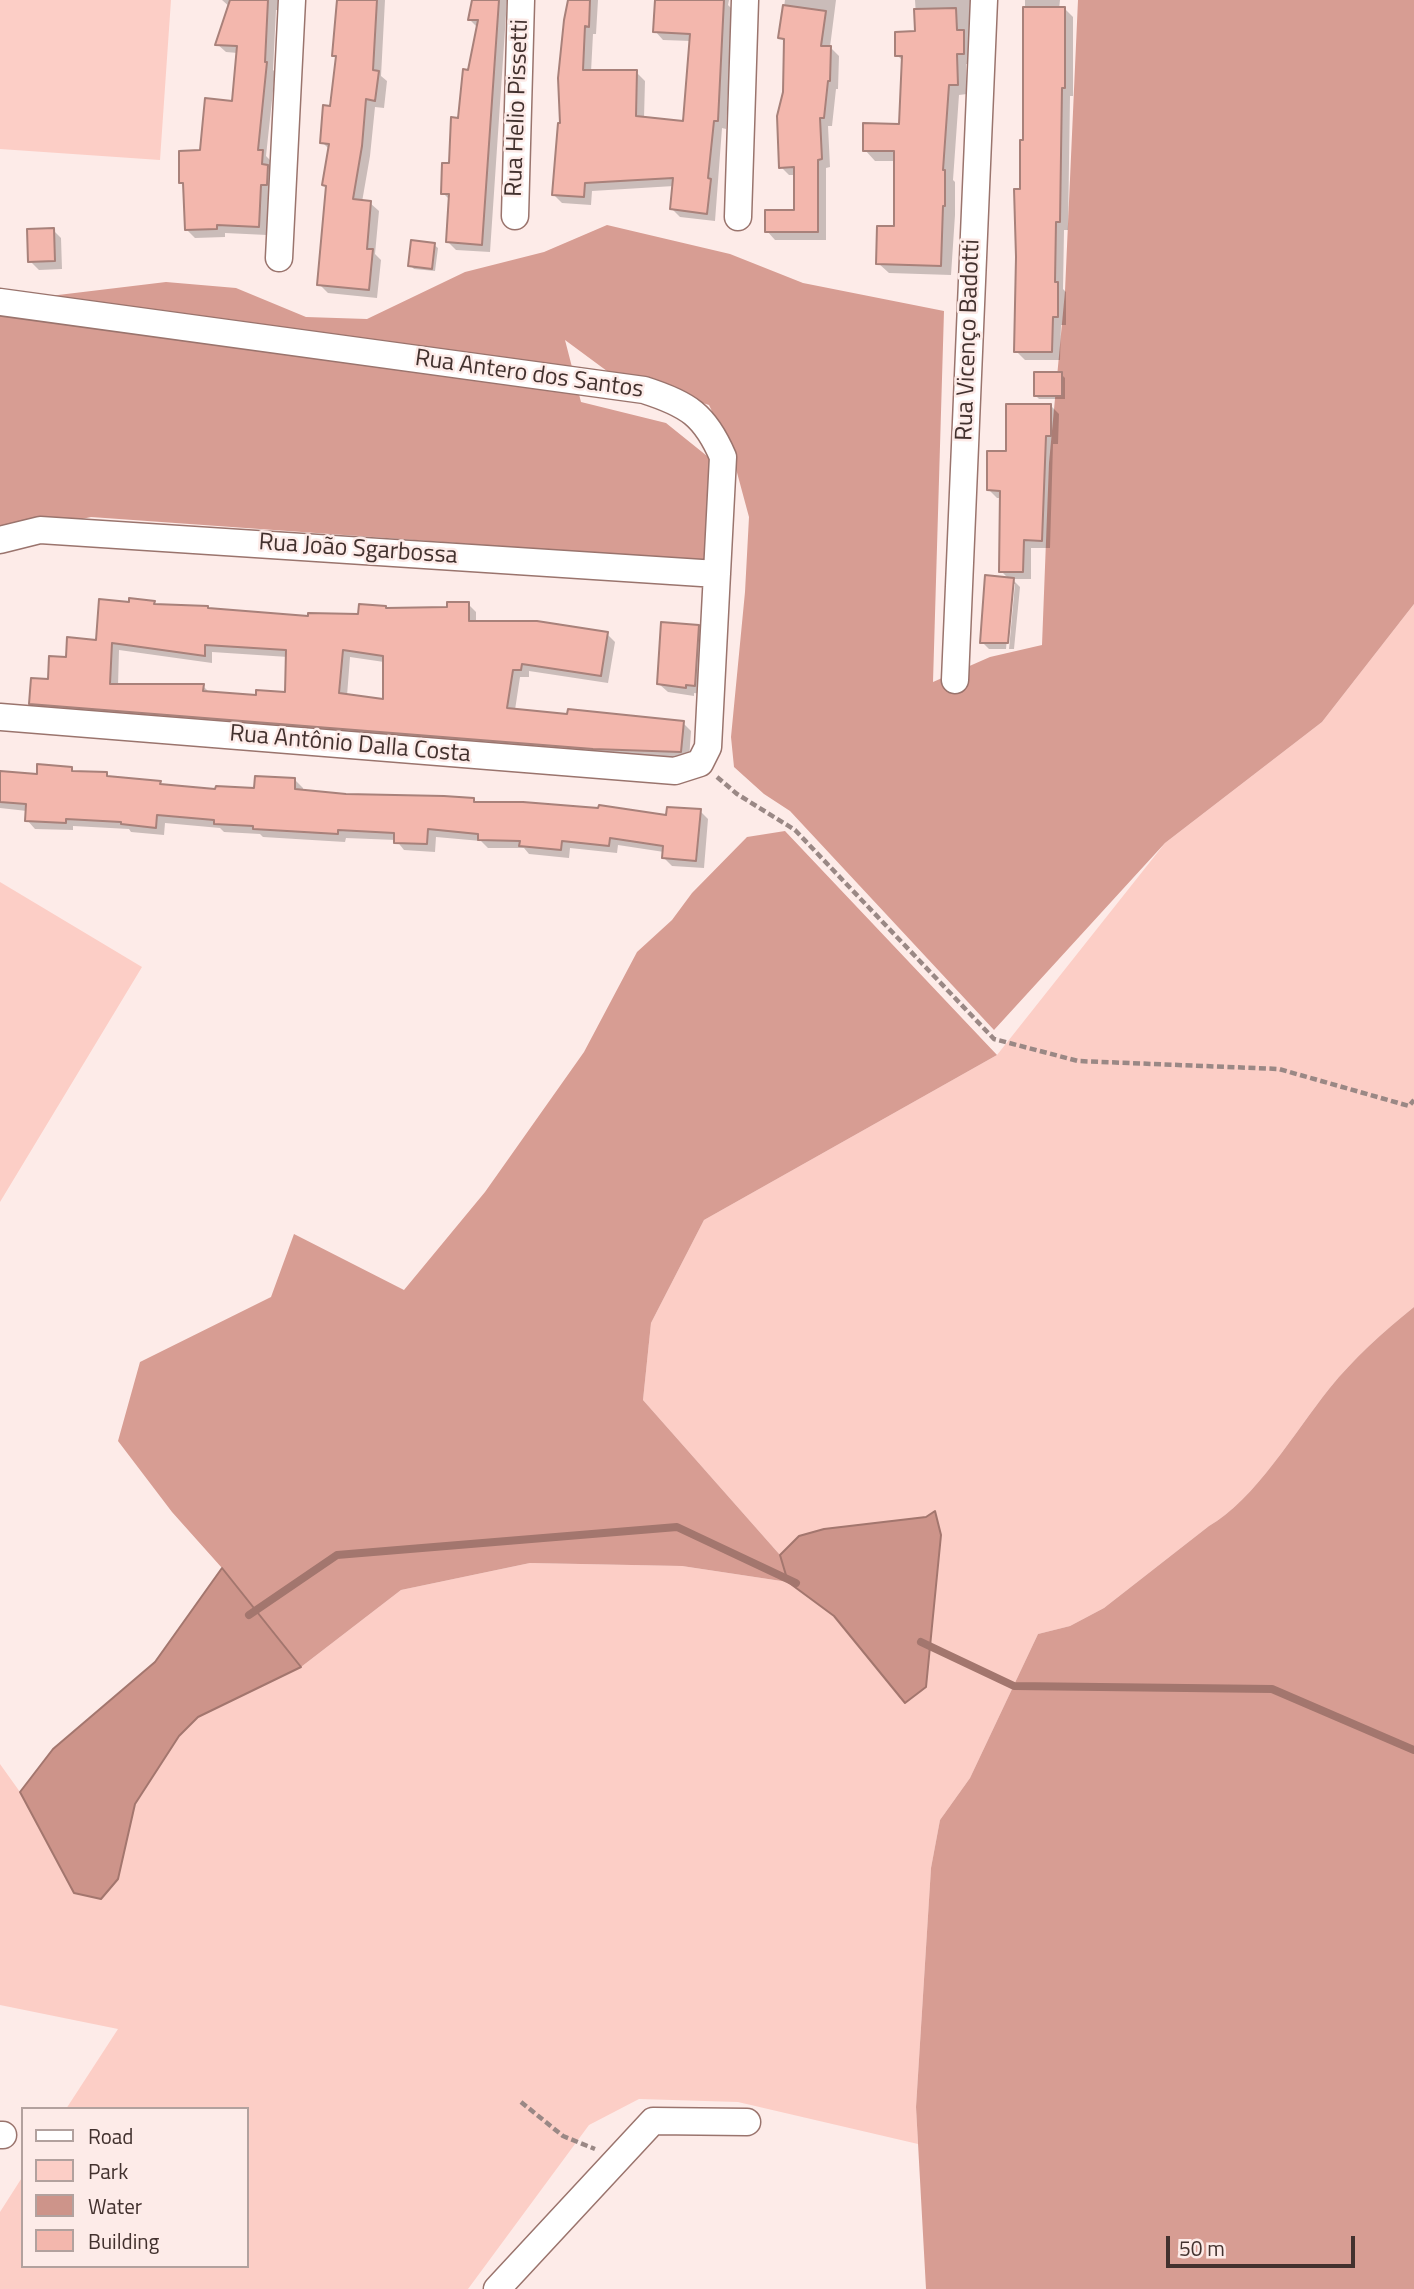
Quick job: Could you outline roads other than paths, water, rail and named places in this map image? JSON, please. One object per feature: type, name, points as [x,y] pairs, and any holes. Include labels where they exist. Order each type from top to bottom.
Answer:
[{"type":"street","points":[[279,258],[292,0]]},
{"type":"street","name":"Rua Helio Pissetti","points":[[514,216],[520,0]]},
{"type":"street","points":[[738,217],[745,0]]},
{"type":"street","name":"Rua Vicenço Badotti","points":[[955,680],[984,0]]},
{"type":"street","name":"Rua Antero dos Santos","points":[[0,302],[645,390],[673,399],[696,415],[712,432],[723,457],[708,747],[700,764]]},
{"type":"street","name":"Rua João Sgarbossa","points":[[0,540],[40,530],[717,573]]},
{"type":"street","name":"Rua Antônio Dalla Costa","points":[[0,716],[675,771],[700,764]]},
{"type":"street","points":[[497,2289],[653,2121],[747,2122]]},
{"type":"water","points":[[935,1511],[941,1535],[926,1687],[905,1703],[834,1616],[788,1582],[780,1555],[799,1536],[824,1529],[926,1517]]},
{"type":"water","points":[[222,1568],[301,1667],[198,1717],[179,1736],[135,1804],[118,1879],[101,1899],[74,1893],[20,1792],[53,1749],[155,1662]]},
{"type":"waterway","points":[[249,1615],[337,1555],[677,1527],[796,1583]]},
{"type":"waterway","points":[[921,1642],[1014,1686],[1272,1689],[1414,1750]]}]
